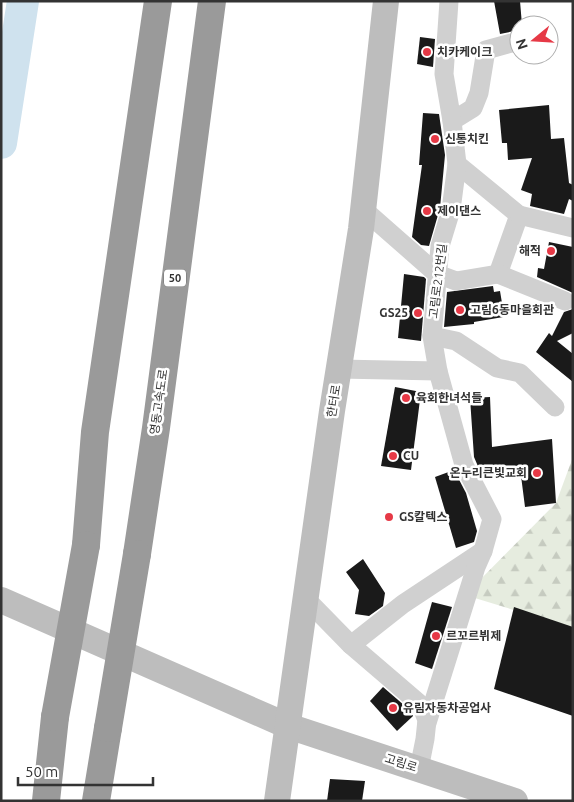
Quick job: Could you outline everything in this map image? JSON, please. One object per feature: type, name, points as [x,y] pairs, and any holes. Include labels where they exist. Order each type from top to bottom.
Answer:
[{"type":"highway","points":[[46,801],[55,717],[86,545],[95,432],[158,1]]},
{"type":"highway","name":"영동고속도로","points":[[96,801],[137,554],[212,1]]},
{"type":"main road","name":"한터로","points":[[277,801],[363,209],[386,1]]},
{"type":"main road","name":"고림로","points":[[2,600],[288,726],[515,801]]},
{"type":"street","name":"고림로212번길","points":[[419,769],[426,723],[492,519],[464,465],[438,372],[432,336],[440,246],[451,210],[457,164],[444,74],[449,1]]},
{"type":"street","points":[[452,121],[473,108],[479,93],[486,50],[509,44]]},
{"type":"street","points":[[457,164],[519,215],[573,228]]},
{"type":"street","points":[[363,209],[437,274],[456,281],[498,274],[565,301]]},
{"type":"street","points":[[498,274],[519,215]]},
{"type":"street","points":[[432,336],[456,341],[498,368],[520,373],[555,407]]},
{"type":"street","points":[[339,369],[438,372]]},
{"type":"street","points":[[351,645],[402,604],[483,551]]},
{"type":"street","points":[[306,599],[351,645],[421,705],[426,723]]},
{"type":"green space","points":[[573,457],[573,628],[465,595],[556,503]]},
{"type":"building","points":[[494,1],[520,1],[521,15],[509,15],[509,32],[500,34]]},
{"type":"building","name":"치카케이크","points":[[420,37],[435,39],[433,67],[417,64]]},
{"type":"building","points":[[549,105],[551,139],[564,138],[569,183],[573,185],[573,201],[569,199],[564,214],[530,206],[532,194],[521,190],[532,158],[508,160],[507,143],[502,143],[499,110]]},
{"type":"building","points":[[423,113],[439,114],[445,155],[440,208],[429,246],[421,245],[412,237],[422,165],[419,165]]},
{"type":"building","points":[[549,242],[573,247],[573,293],[537,277],[538,268],[544,269]]},
{"type":"building","points":[[404,274],[424,277],[426,279],[421,341],[398,338]]},
{"type":"building","points":[[493,286],[494,292],[500,291],[502,303],[506,303],[509,316],[474,322],[474,324],[444,327],[447,292]]},
{"type":"building","points":[[573,309],[573,333],[557,341],[573,354],[573,382],[536,352],[549,333],[552,336],[564,312]]},
{"type":"building","points":[[395,387],[421,392],[411,470],[381,466]]},
{"type":"building","points":[[490,397],[492,447],[552,439],[556,503],[525,507],[520,468],[480,471],[474,457],[470,398]]},
{"type":"building","points":[[454,470],[466,493],[477,531],[474,542],[456,548],[435,477]]},
{"type":"building","points":[[363,559],[385,593],[383,606],[369,616],[355,614],[359,590],[346,572]]},
{"type":"building","name":"르꼬르뷔제","points":[[432,602],[452,607],[432,669],[415,663]]},
{"type":"building","points":[[514,607],[573,627],[573,716],[494,689]]},
{"type":"building","name":"유림자동차공업사","points":[[383,687],[412,712],[413,716],[397,731],[370,701]]},
{"type":"building","points":[[330,779],[365,781],[362,801],[327,801]]},
{"type":"waterway","points":[[1,143],[23,1]]},
{"type":"place","name":"치카케이크","points":[[427,52]]},
{"type":"place","name":"신통치킨","points":[[435,139]]},
{"type":"place","name":"제이댄스","points":[[427,211]]},
{"type":"place","name":"해적","points":[[551,251]]},
{"type":"place","name":"고림6동마을회관","points":[[460,310]]},
{"type":"place","name":"GS25","points":[[418,313]]},
{"type":"place","name":"육회한녀석들","points":[[406,398]]},
{"type":"place","name":"CU","points":[[393,456]]},
{"type":"place","name":"온누리큰빛교회","points":[[537,473]]},
{"type":"place","name":"GS칼텍스","points":[[389,517]]},
{"type":"place","name":"르꼬르뷔제","points":[[436,636]]},
{"type":"place","name":"유림자동차공업사","points":[[393,708]]}]
